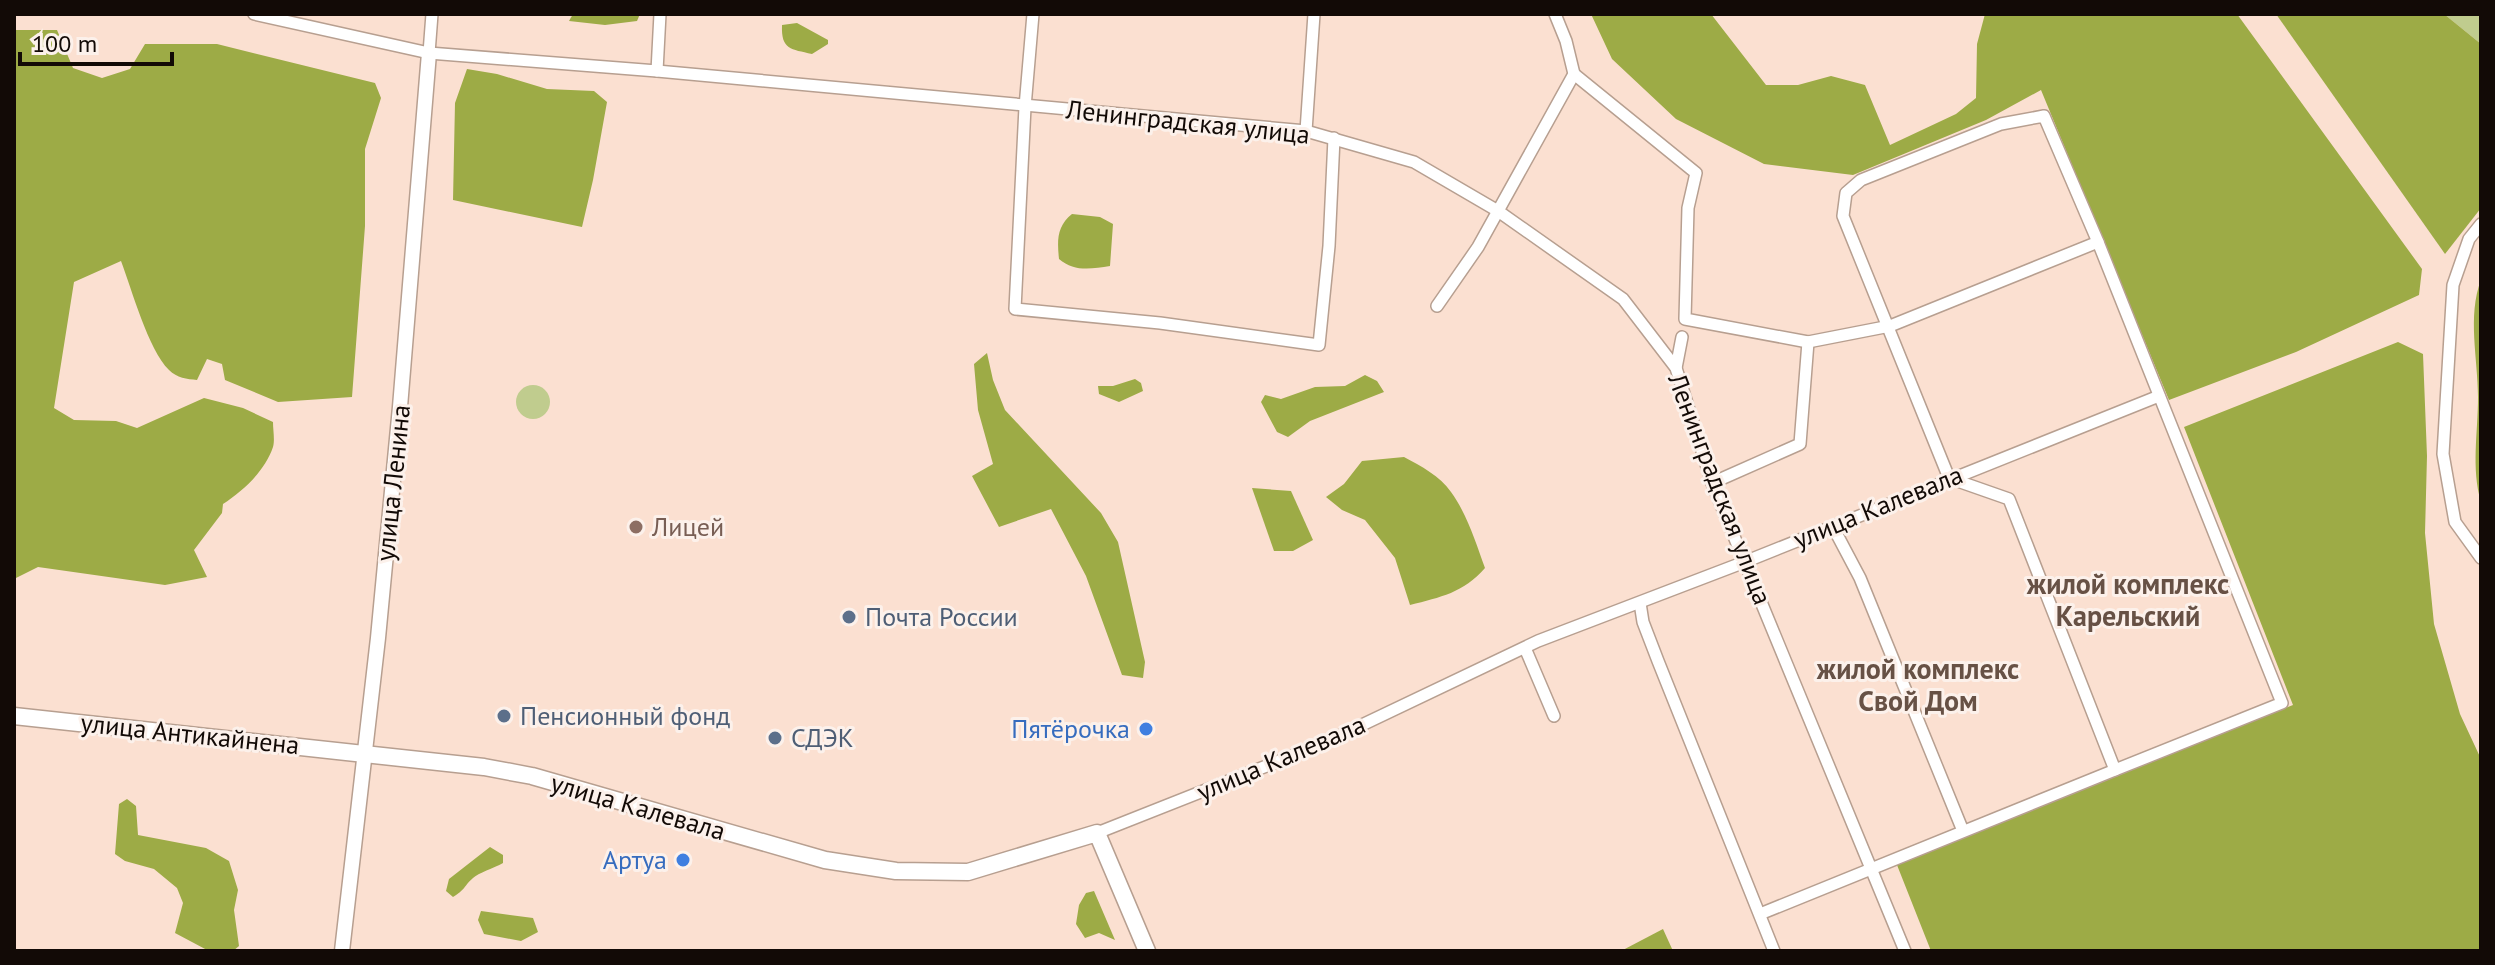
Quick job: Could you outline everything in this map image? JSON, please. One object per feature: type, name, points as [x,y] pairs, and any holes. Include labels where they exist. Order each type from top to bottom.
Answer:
[{"type":"main road","name":"улица Антикайнена","points":[[14,716],[365,753]]},
{"type":"main road","name":"улица Калевала","points":[[365,753],[532,776],[811,857],[858,867],[968,872],[1097,833]]},
{"type":"main road","points":[[1097,833],[1147,951]]},
{"type":"street","name":"Ленинградская улица","points":[[254,14],[429,53],[1306,131],[1414,162],[1498,211],[1623,299],[1676,368],[1712,483],[1905,951]]},
{"type":"street","name":"улица Ленина","points":[[342,951],[400,407],[432,14]]},
{"type":"street","points":[[657,71],[660,14]]},
{"type":"street","points":[[1033,14],[1015,309],[1160,323],[1319,345],[1329,246],[1334,138]]},
{"type":"street","points":[[1306,131],[1314,14]]},
{"type":"street","points":[[1555,14],[1574,74],[1696,173],[1688,208],[1685,319],[1808,342],[1890,326],[2098,242]]},
{"type":"street","points":[[1437,306],[1478,247],[1574,74]]},
{"type":"street","points":[[1760,914],[2282,703],[2098,242],[2044,116],[2001,124],[1861,180],[1846,193],[1843,216],[1949,478],[2009,499],[2115,770]]},
{"type":"street","points":[[2481,224],[2469,239],[2453,285],[2443,454],[2455,522],[2481,558]]},
{"type":"street","points":[[1676,368],[1682,337]]},
{"type":"street","points":[[1712,483],[1800,444],[1808,342]]},
{"type":"street","name":"улица Калевала","points":[[1097,833],[1322,744],[1365,721],[1525,648],[2159,396]]},
{"type":"street","points":[[1833,527],[1860,578],[1963,831]]},
{"type":"street","points":[[1640,603],[1643,622],[1774,951]]},
{"type":"street","points":[[1525,648],[1554,716]]},
{"type":"green space","points":[[573,14],[640,14],[637,21],[605,25],[569,21]]},
{"type":"green space","points":[[1591,14],[1711,14],[1766,85],[1798,85],[1831,76],[1865,85],[1890,145],[1956,114],[1976,98],[1977,44],[1985,14],[2237,14],[2422,269],[2419,295],[2296,352],[2169,400],[2041,90],[1986,120],[1853,175],[1764,164],[1676,119],[1612,59]]},
{"type":"green space","points":[[2276,14],[2444,14],[2481,44],[2481,208],[2445,254]]},
{"type":"green space","points":[[2444,14],[2481,14],[2481,44]]},
{"type":"green space","points":[[797,23],[828,40],[828,44],[812,54],[789,47],[783,39],[782,25]]},
{"type":"green space","points":[[14,30],[57,30],[73,68],[102,78],[130,69],[145,44],[217,44],[375,83],[381,98],[365,149],[365,226],[352,397],[278,402],[225,380],[222,364],[207,359],[197,380],[186,379],[169,370],[154,348],[121,261],[74,282],[54,408],[74,420],[116,421],[137,428],[204,398],[243,408],[273,422],[274,444],[265,464],[246,487],[223,504],[222,513],[194,550],[207,577],[165,585],[38,567],[14,579]]},
{"type":"green space","points":[[467,69],[497,74],[547,89],[594,91],[607,102],[582,227],[453,200],[455,103]]},
{"type":"green space","points":[[1072,214],[1100,217],[1113,224],[1110,266],[1077,268],[1059,259],[1059,234],[1063,223]]},
{"type":"green space","points":[[2481,280],[2481,502],[2476,463],[2478,397],[2474,323]]},
{"type":"green space","points":[[2398,342],[2423,354],[2427,456],[2425,533],[2434,624],[2460,714],[2481,759],[2481,951],[1931,951],[1897,865],[2293,705],[2184,427]]},
{"type":"green space","points":[[987,353],[993,380],[1005,410],[1101,513],[1118,542],[1145,662],[1143,678],[1122,675],[1086,576],[1051,509],[999,527],[972,476],[993,464],[978,410],[974,364]]},
{"type":"green space","points":[[1365,375],[1377,381],[1384,392],[1310,421],[1288,437],[1277,432],[1261,402],[1265,395],[1281,399],[1315,387],[1345,386]]},
{"type":"green space","points":[[1135,379],[1141,383],[1143,391],[1119,402],[1099,394],[1098,386],[1113,386]]},
{"type":"green space","points":[[533,385],[545,390],[550,402],[545,414],[533,419],[521,414],[516,402],[521,390]]},
{"type":"green space","points":[[1404,457],[1447,486],[1466,519],[1485,568],[1460,589],[1410,605],[1395,558],[1365,520],[1342,510],[1326,497],[1344,484],[1362,461]]},
{"type":"green space","points":[[1252,488],[1291,491],[1313,540],[1293,551],[1274,551]]},
{"type":"green space","points":[[127,799],[136,806],[138,835],[206,848],[229,861],[238,890],[234,910],[239,946],[233,951],[207,950],[175,933],[183,903],[177,888],[154,869],[125,861],[115,854],[119,804]]},
{"type":"green space","points":[[490,847],[503,855],[503,863],[475,876],[453,897],[446,891],[449,879]]},
{"type":"green space","points":[[1094,891],[1115,940],[1099,933],[1085,938],[1076,924],[1079,905],[1086,893]]},
{"type":"green space","points":[[481,911],[533,918],[538,932],[521,941],[484,934],[478,920]]},
{"type":"green space","points":[[1663,929],[1673,951],[1621,951]]},
{"type":"place","name":"Лицей","points":[[636,527]]},
{"type":"place","name":"Почта России","points":[[849,617]]},
{"type":"place","name":"Пенсионный фонд","points":[[504,716]]},
{"type":"place","name":"Пятёрочка","points":[[1146,729]]},
{"type":"place","name":"СДЭК","points":[[775,738]]},
{"type":"place","name":"Артуа","points":[[683,860]]},
{"type":"district","name":"жилой комплекс Карельский","points":[[2128,600]]},
{"type":"district","name":"жилой комплекс Свой Дом","points":[[1918,685]]}]
